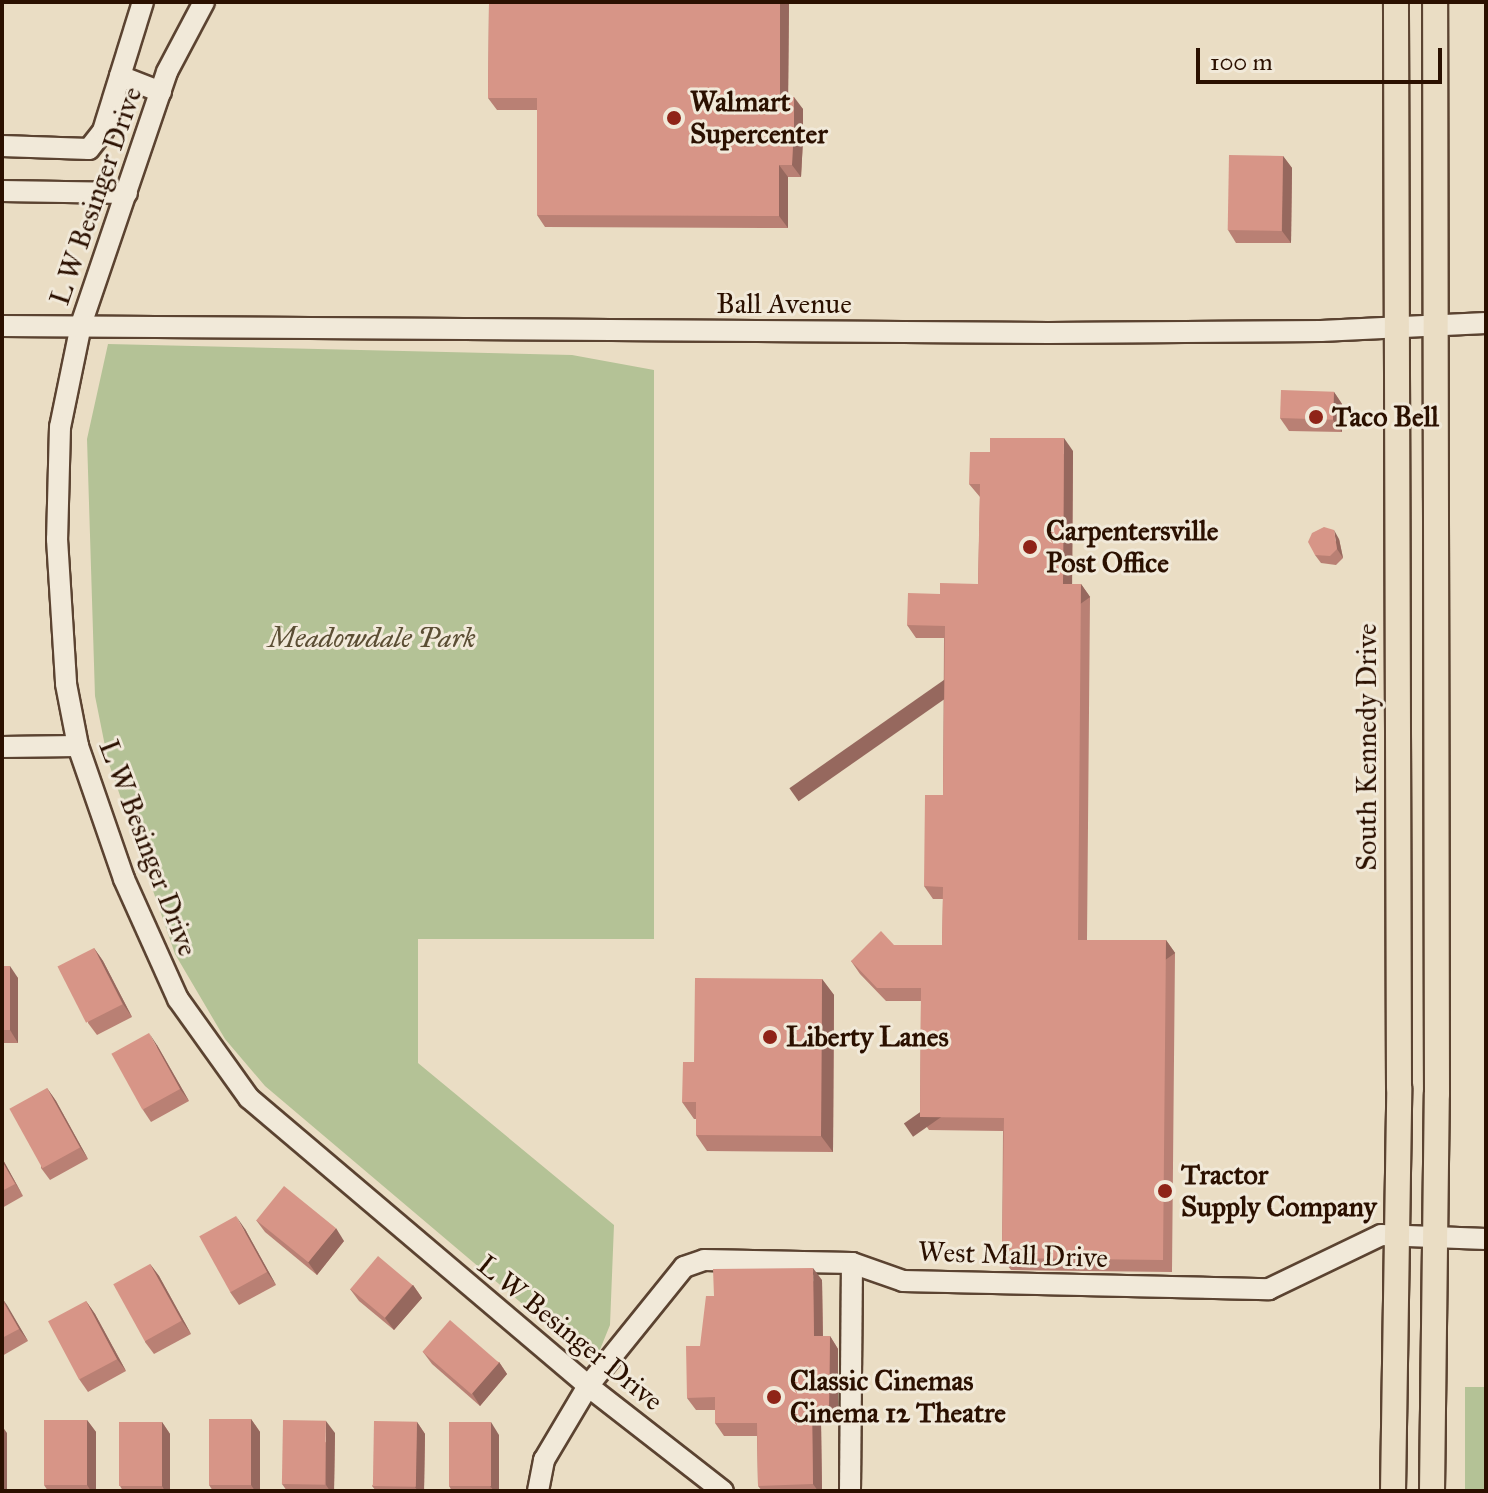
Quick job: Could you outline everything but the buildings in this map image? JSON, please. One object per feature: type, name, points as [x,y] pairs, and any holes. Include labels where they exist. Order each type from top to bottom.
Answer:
[{"type":"main road","name":"South Kennedy Drive","points":[[1393,1491],[1396,1237],[1396,2]]},
{"type":"main road","points":[[1432,1491],[1436,1239],[1435,2]]},
{"type":"street","points":[[2,146],[89,149],[103,131],[143,2]]},
{"type":"street","name":"L W Besinger Drive","points":[[204,2],[161,92],[81,325],[63,405],[57,481],[60,628],[78,746],[142,928],[178,999],[228,1073],[292,1139],[588,1386],[723,1491]]},
{"type":"street","points":[[120,76],[161,92]]},
{"type":"street","points":[[2,191],[127,193]]},
{"type":"street","name":"Ball Avenue","points":[[2,326],[1063,333],[1321,331],[1395,324],[1486,323]]},
{"type":"street","points":[[2,747],[78,746]]},
{"type":"street","name":"West Mall Drive","points":[[538,1491],[544,1460],[588,1386],[684,1267],[704,1260],[852,1263],[903,1281],[1269,1289],[1305,1275],[1358,1243],[1396,1237],[1486,1239]]},
{"type":"street","points":[[850,1491],[852,1263]]},
{"type":"green space","name":"Meadowdale Park","points":[[108,344],[572,355],[654,370],[654,939],[418,939],[418,1063],[614,1225],[610,1325],[599,1352],[584,1356],[265,1086],[225,1039],[175,954],[108,761],[95,696],[87,439]]},
{"type":"green space","points":[[1465,1387],[1486,1387],[1486,1491],[1465,1491]]},
{"type":"place","name":"Walmart Supercenter","points":[[674,118]]},
{"type":"place","name":"Taco Bell","points":[[1316,417]]},
{"type":"place","name":"Carpentersville Post Office","points":[[1030,547]]},
{"type":"place","name":"Liberty Lanes","points":[[770,1037]]},
{"type":"place","name":"Tractor Supply Company","points":[[1165,1191]]},
{"type":"place","name":"Classic Cinemas Cinema 12 Theatre","points":[[774,1397]]}]
